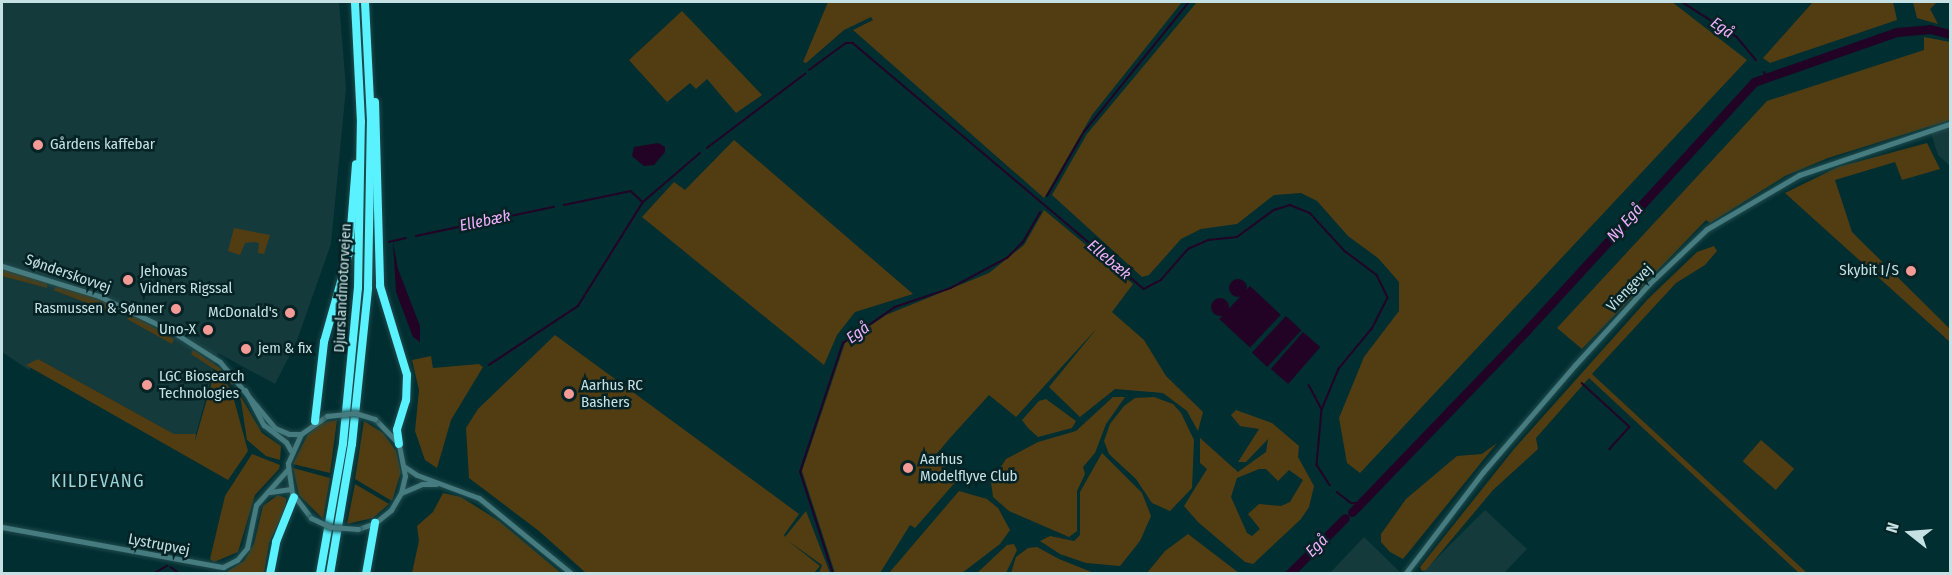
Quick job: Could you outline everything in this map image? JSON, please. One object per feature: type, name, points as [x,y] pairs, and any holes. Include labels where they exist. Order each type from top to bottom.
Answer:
[{"type":"highway","name":"Djurslandmotorvejen","points":[[320,573],[343,443],[355,328],[361,218],[355,2]]},
{"type":"highway","name":"Djurslandmotorvejen","points":[[330,573],[352,444],[368,288],[371,121],[365,2]]},
{"type":"highway","points":[[365,2],[376,121],[380,286],[407,375],[406,400],[398,424],[399,444]]},
{"type":"highway","points":[[315,421],[323,350],[342,284],[354,219],[358,52]]},
{"type":"highway","points":[[270,573],[276,542],[292,493]]},
{"type":"highway","points":[[366,573],[375,523]]},
{"type":"street","name":"Viengevej","points":[[1405,573],[1483,472],[1575,365],[1649,284],[1707,229],[1799,175],[1950,124]]},
{"type":"street","name":"Sønderskovvej","points":[[2,266],[76,286],[139,314],[210,354],[244,388],[275,428],[289,434],[301,434]]},
{"type":"street","name":"Sønderskovvej","points":[[244,388],[264,425],[286,442],[291,451]]},
{"type":"street","points":[[348,413],[375,419],[399,444],[405,467],[401,494],[390,510],[375,523],[358,529],[337,529],[311,518],[292,493],[288,469],[291,451],[301,434],[315,421],[327,416],[348,413]]},
{"type":"street","points":[[405,467],[417,475],[449,486],[498,510],[572,573]]},
{"type":"street","name":"Lystrupvej","points":[[2,527],[216,568],[237,560],[247,548],[253,514],[266,494],[288,469]]},
{"type":"street","points":[[401,494],[422,484],[449,486]]},
{"type":"street","points":[[266,494],[292,493]]},
{"type":"shaded area","points":[[2,2],[339,2],[346,88],[331,244],[296,343],[275,384],[218,353],[196,434],[174,434],[38,359],[29,370],[2,352]]},
{"type":"shaded area","points":[[828,2],[1182,2],[1092,115],[1044,198],[853,30],[873,20],[871,17],[844,30],[806,63],[803,62]]},
{"type":"shaded area","points":[[1197,2],[1672,2],[1747,60],[1360,473],[1347,463],[1339,418],[1364,357],[1399,311],[1399,282],[1378,258],[1348,236],[1317,201],[1301,193],[1274,195],[1237,224],[1201,229],[1181,239],[1149,275],[1142,277],[1052,195],[1087,134]]},
{"type":"shaded area","points":[[1813,2],[1893,2],[1897,20],[1770,63],[1763,58]]},
{"type":"shaded area","points":[[1913,2],[1937,2],[1930,9],[1938,24],[1917,18]]},
{"type":"shaded area","points":[[682,11],[762,95],[736,113],[707,79],[696,89],[690,83],[667,102],[629,60]]},
{"type":"shaded area","points":[[1924,37],[1950,42],[1950,120],[1828,158],[1785,176],[1710,223],[1706,220],[1582,349],[1557,328],[1767,101],[1924,50]]},
{"type":"shaded area","points":[[1950,120],[1950,166],[1938,155],[1929,127]]},
{"type":"shaded area","points":[[734,140],[913,294],[855,312],[837,335],[824,365],[642,217],[674,182],[685,190]]},
{"type":"shaded area","points":[[658,143],[665,147],[665,152],[654,165],[644,166],[632,156],[634,147]]},
{"type":"shaded area","points":[[1927,143],[1940,169],[1902,180],[1895,162],[1835,180],[1852,232],[1950,329],[1950,342],[1785,193],[1838,167]]},
{"type":"shaded area","points":[[1044,210],[1133,284],[1112,312],[1144,340],[1166,376],[1203,412],[1198,431],[1187,411],[1163,393],[1115,389],[1080,417],[1049,387],[1098,327],[1016,417],[989,395],[950,438],[934,457],[958,479],[915,528],[910,525],[880,573],[835,573],[802,471],[845,343],[886,315],[989,273],[1024,245]]},
{"type":"shaded area","points":[[234,228],[270,235],[264,254],[258,253],[259,243],[254,242],[245,243],[240,255],[228,251]]},
{"type":"shaded area","points":[[393,242],[398,269],[420,326],[420,342],[413,337],[396,292]]},
{"type":"shaded area","points":[[1714,246],[1717,251],[1705,265],[1676,283],[1592,374],[1807,573],[1799,573],[1589,378],[1536,438],[1538,449],[1493,490],[1426,570],[1422,571],[1420,567],[1514,449],[1648,299],[1697,252]]},
{"type":"shaded area","points":[[2,269],[47,280],[47,288],[2,276]]},
{"type":"shaded area","points":[[1238,279],[1244,282],[1247,288],[1244,294],[1238,297],[1232,294],[1229,288],[1232,282]]},
{"type":"shaded area","points":[[60,284],[107,302],[116,307],[114,313],[53,290]]},
{"type":"shaded area","points":[[1250,286],[1281,315],[1250,348],[1219,319]]},
{"type":"shaded area","points":[[1220,298],[1226,301],[1229,307],[1226,313],[1220,316],[1214,313],[1211,307],[1214,301]]},
{"type":"shaded area","points":[[132,315],[174,339],[172,344],[127,319]]},
{"type":"shaded area","points":[[1286,316],[1301,330],[1267,367],[1252,353]]},
{"type":"shaded area","points":[[1303,332],[1320,347],[1288,384],[1271,369]]},
{"type":"shaded area","points":[[555,335],[799,514],[784,535],[785,537],[806,511],[830,573],[819,573],[822,565],[787,540],[820,566],[814,573],[586,573],[539,531],[469,478],[466,428],[478,409]]},
{"type":"shaded area","points":[[193,350],[220,368],[235,383],[232,385],[220,373],[191,354]]},
{"type":"shaded area","points":[[431,356],[433,368],[479,364],[483,367],[451,420],[437,468],[425,460],[415,431],[419,390],[412,360]]},
{"type":"shaded area","points":[[38,359],[174,434],[196,434],[195,441],[215,371],[231,389],[248,451],[228,480],[26,365]]},
{"type":"shaded area","points":[[234,385],[262,433],[281,446],[280,460],[266,456],[247,440],[241,401]]},
{"type":"shaded area","points":[[1113,397],[1125,397],[1106,424],[1095,453],[1083,467],[1085,474],[1077,491],[1077,531],[1069,537],[1009,511],[993,497],[991,482],[1006,459],[1038,442],[1076,431]]},
{"type":"shaded area","points":[[1154,397],[1173,404],[1181,413],[1194,440],[1192,488],[1170,511],[1152,503],[1136,479],[1109,454],[1104,441],[1110,424],[1124,406],[1135,398]]},
{"type":"shaded area","points":[[1046,399],[1076,421],[1072,428],[1038,437],[1028,428],[1022,420],[1039,401]]},
{"type":"shaded area","points":[[1236,410],[1272,423],[1299,446],[1298,457],[1314,486],[1309,507],[1301,519],[1253,564],[1245,562],[1198,522],[1184,506],[1207,469],[1200,463],[1200,438],[1238,472],[1266,452],[1268,439],[1246,462],[1238,462],[1259,429],[1240,426],[1231,415]],"holes":[[[1259,469],[1266,469],[1278,481],[1289,470],[1303,480],[1290,502],[1281,506],[1259,504],[1248,514],[1260,529],[1252,536],[1247,533],[1231,497],[1237,478]]]},
{"type":"shaded area","points":[[337,420],[330,473],[293,464],[308,434],[322,423]]},
{"type":"shaded area","points":[[364,421],[383,433],[396,451],[401,472],[392,501],[355,479]]},
{"type":"shaded area","points":[[1761,440],[1794,469],[1776,490],[1743,461]]},
{"type":"shaded area","points":[[1497,443],[1403,559],[1390,552],[1381,542],[1381,534],[1406,499],[1457,456],[1482,454]]},
{"type":"shaded area","points":[[1102,453],[1142,493],[1151,516],[1140,541],[1120,566],[1086,563],[1060,554],[1040,541],[1050,536],[1074,541],[1080,535],[1080,492]]},
{"type":"shaded area","points":[[252,454],[280,465],[279,469],[255,495],[238,552],[214,562],[210,559],[225,496]]},
{"type":"shaded area","points":[[293,468],[330,478],[323,519],[299,495]]},
{"type":"shaded area","points":[[355,484],[389,504],[373,518],[347,524]]},
{"type":"shaded area","points":[[959,491],[987,499],[998,508],[1010,530],[1000,544],[962,573],[889,573]]},
{"type":"shaded area","points":[[443,493],[461,497],[499,521],[561,573],[412,573],[419,541],[417,526],[433,512]]},
{"type":"shaded area","points":[[278,495],[286,498],[286,508],[269,543],[264,573],[210,574],[225,573],[244,561],[254,544],[263,506]]},
{"type":"shaded area","points":[[1485,510],[1527,549],[1504,573],[1421,574]]},
{"type":"shaded area","points":[[1188,534],[1239,573],[1147,573],[1165,551]]},
{"type":"shaded area","points":[[1364,537],[1401,573],[1330,573]]},
{"type":"shaded area","points":[[1014,544],[1017,550],[1006,573],[977,573],[1007,545]]},
{"type":"shaded area","points":[[1037,547],[1094,573],[1011,573],[1016,557],[1028,548]]},
{"type":"waterway","name":"Egå","points":[[1047,196],[1084,132],[1189,2]]},
{"type":"waterway","name":"Egå","points":[[1682,2],[1737,37],[1756,60]]},
{"type":"waterway","name":"Ny Egå","points":[[1352,512],[1526,331],[1754,82],[1897,32],[1930,29],[1950,34]]},
{"type":"waterway","name":"Ellebæk","points":[[809,70],[846,43],[853,43],[1144,289],[1161,280],[1188,249],[1208,240],[1237,237],[1274,210],[1290,205],[1310,213],[1345,251],[1377,275],[1388,298],[1372,329],[1339,369],[1322,410],[1317,465],[1330,485]]},
{"type":"waterway","name":"Ny Egå","points":[[1764,72],[1767,76]]},
{"type":"waterway","name":"Ellebæk","points":[[707,148],[805,74]]},
{"type":"waterway","name":"Ellebæk","points":[[564,205],[631,191],[643,202],[700,153]]},
{"type":"waterway","points":[[489,365],[578,306],[643,202]]},
{"type":"waterway","name":"Ellebæk","points":[[416,236],[554,207]]},
{"type":"waterway","name":"Egå","points":[[833,574],[800,472],[843,343],[895,307],[951,288],[1007,258],[1023,242],[1040,212]]},
{"type":"waterway","points":[[389,242],[406,238]]},
{"type":"waterway","points":[[1582,383],[1630,427],[1610,449]]},
{"type":"waterway","points":[[1309,385],[1321,408]]},
{"type":"waterway","points":[[1337,492],[1351,503],[1361,503]]},
{"type":"waterway","name":"Egå","points":[[1289,574],[1345,518]]},
{"type":"waterway","points":[[153,574],[167,566]]},
{"type":"waterway","points":[[171,567],[180,574]]},
{"type":"place","name":"Gårdens kaffebar","points":[[38,145]]},
{"type":"place","name":"Skybit I/S","points":[[1911,271]]},
{"type":"place","name":"Jehovas Vidners Rigssal","points":[[128,280]]},
{"type":"place","name":"Rasmussen & Sønner","points":[[176,309]]},
{"type":"place","name":"McDonald's","points":[[290,313]]},
{"type":"place","name":"Uno-X","points":[[208,330]]},
{"type":"place","name":"jem & fix","points":[[246,349]]},
{"type":"place","name":"LGC Biosearch Technologies","points":[[147,385]]},
{"type":"place","name":"Aarhus RC Bashers","points":[[569,394]]},
{"type":"place","name":"Aarhus Modelflyve Club","points":[[908,468]]},
{"type":"district","name":"KILDEVANG","points":[[98,481]]}]
